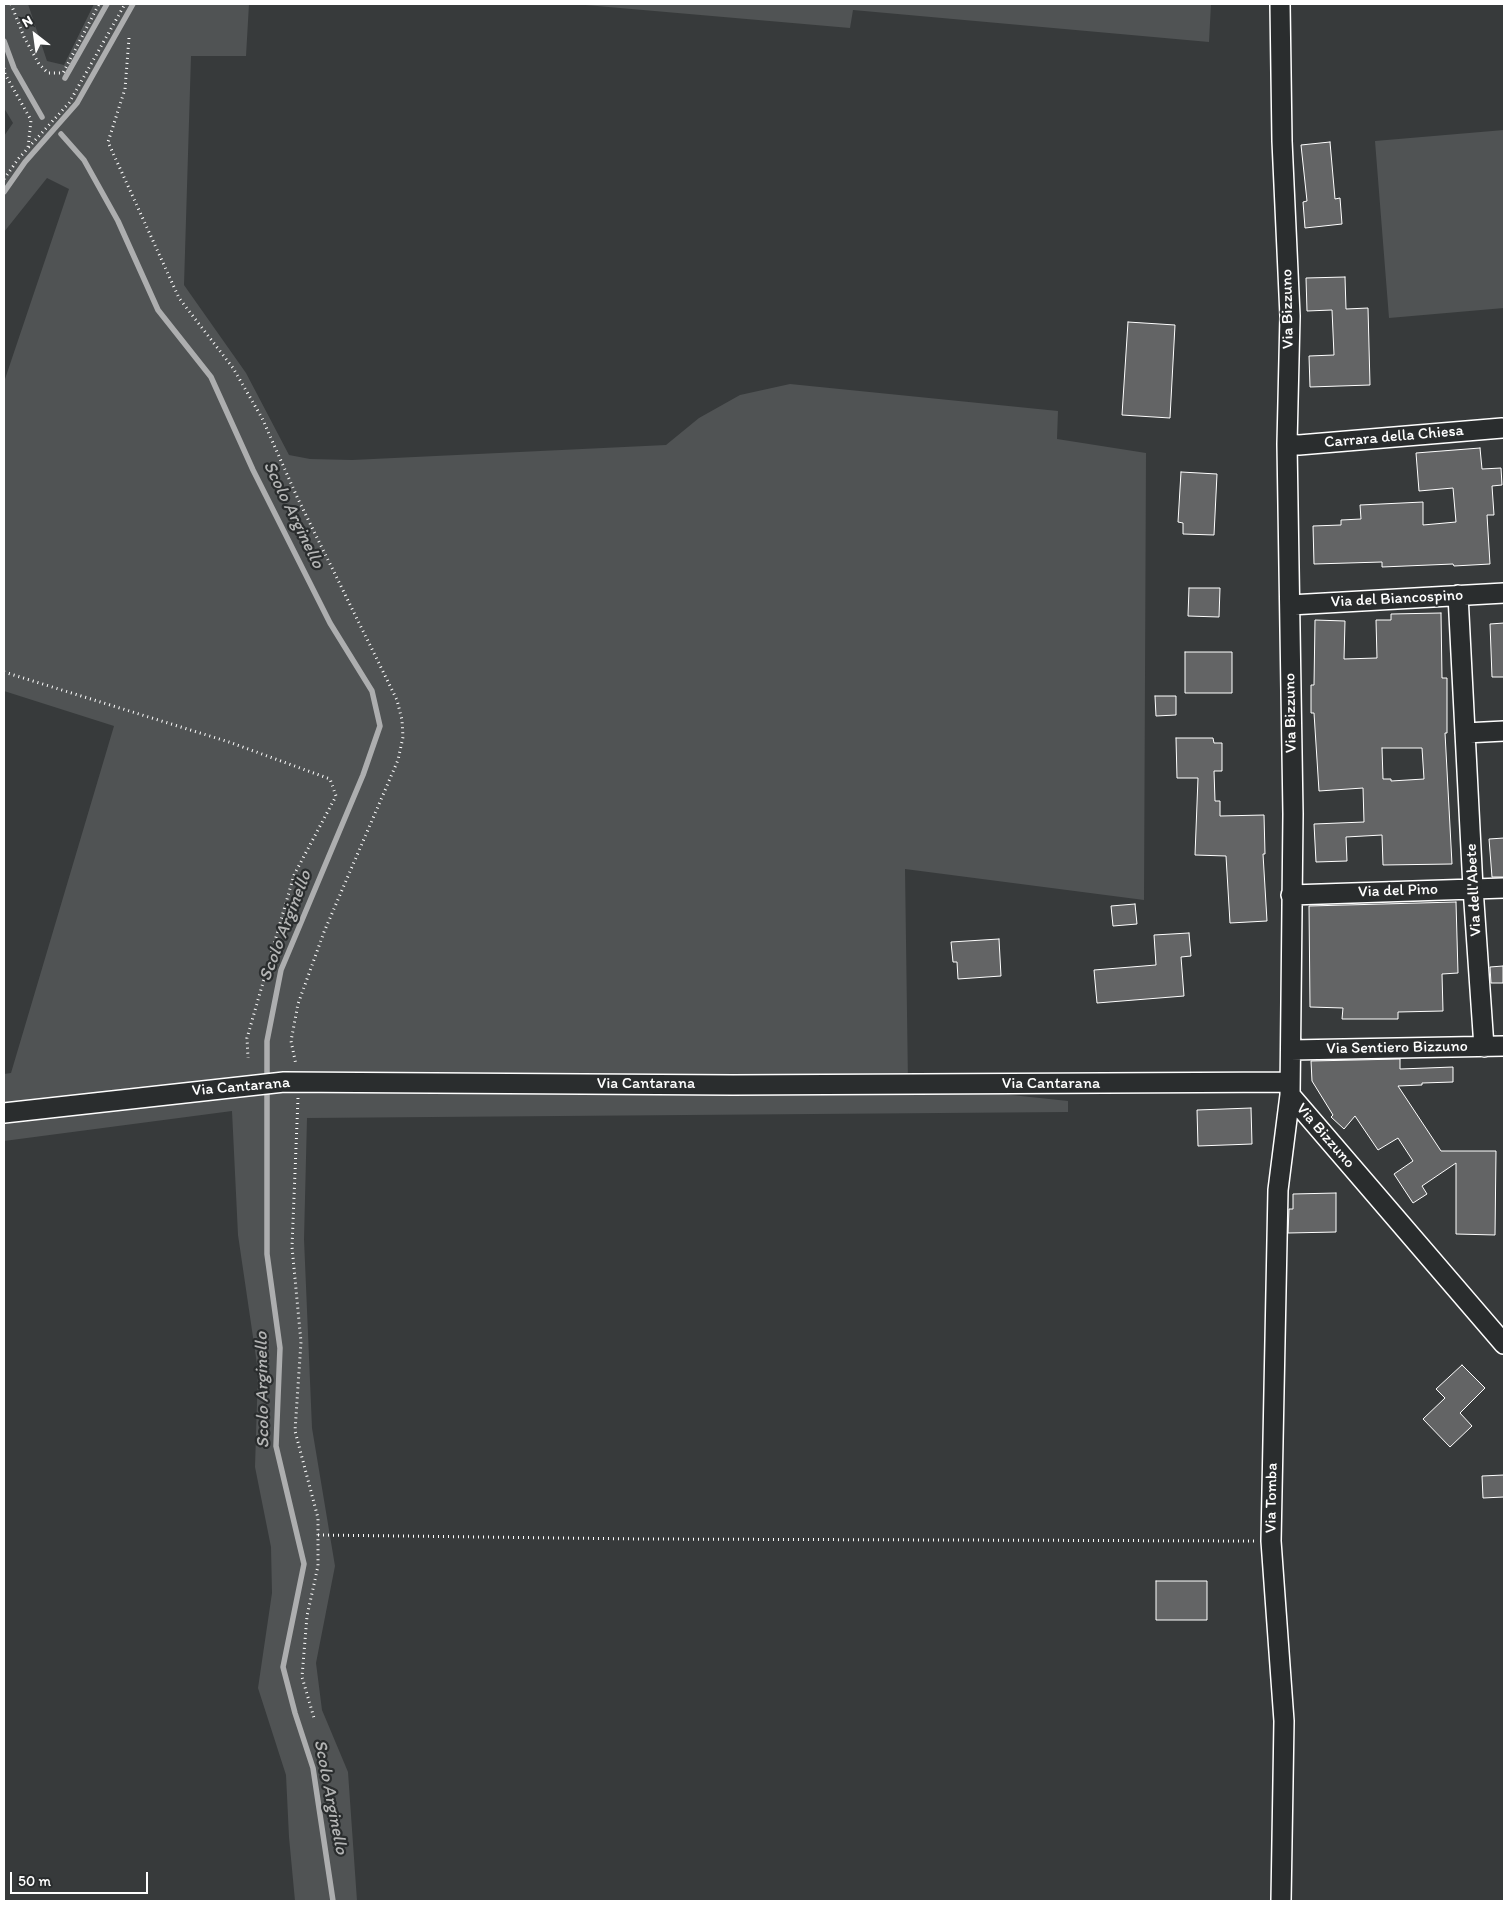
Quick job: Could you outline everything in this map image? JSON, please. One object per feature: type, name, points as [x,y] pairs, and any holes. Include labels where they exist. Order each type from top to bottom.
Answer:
[{"type":"street","name":"Via Bizzuno","points":[[1280,4],[1282,141],[1290,316],[1287,444],[1293,814],[1290,1089],[1504,1344]]},
{"type":"street","name":"Carrara della Chiesa","points":[[1287,444],[1299,445],[1502,428]]},
{"type":"street","name":"Via del Biancospino","points":[[1290,605],[1504,593]]},
{"type":"street","name":"Via dell'Abete","points":[[1458,595],[1473,888],[1484,1047]]},
{"type":"street","points":[[1465,733],[1504,731]]},
{"type":"street","name":"Via del Pino","points":[[1291,895],[1504,888]]},
{"type":"street","name":"Via Sentiero Bizzuno","points":[[1291,1050],[1504,1046]]},
{"type":"street","name":"Via Cantarana","points":[[4,1113],[267,1083],[299,1082],[1290,1089]]},
{"type":"street","name":"Via Tomba","points":[[1281,1901],[1284,1721],[1271,1541],[1278,1190],[1290,1089]]},
{"type":"path","points":[[11,4],[24,37],[39,64],[48,73],[63,73],[99,4]]},
{"type":"path","points":[[4,178],[27,149],[69,103],[125,4]]},
{"type":"path","points":[[129,38],[125,89],[108,142],[179,298],[233,368],[262,418],[302,508],[397,700],[402,720],[403,737],[398,760],[324,932],[298,1004],[291,1041],[299,1082],[292,1247],[302,1342],[295,1431],[318,1518],[318,1566],[307,1616],[302,1677],[314,1718]]},
{"type":"path","points":[[4,68],[5,74],[31,120],[27,149]]},
{"type":"path","points":[[4,672],[229,742],[330,779],[336,796],[294,875],[247,1038],[248,1058]]},
{"type":"path","points":[[318,1535],[653,1539],[1271,1541]]},
{"type":"shaded area","points":[[4,4],[28,4],[47,61],[64,65],[94,4],[249,4],[246,56],[191,56],[184,285],[246,373],[289,455],[310,459],[352,460],[666,445],[699,418],[740,395],[790,384],[1058,411],[1057,439],[1146,453],[1144,900],[905,869],[908,1084],[1068,1101],[1068,1112],[307,1118],[304,1239],[312,1428],[335,1566],[316,1663],[322,1710],[348,1772],[357,1901],[295,1901],[286,1775],[258,1688],[272,1593],[271,1547],[255,1467],[258,1371],[238,1235],[232,1111],[4,1141],[4,1074],[11,1073],[114,726],[4,691],[4,382],[69,189],[47,178],[4,232],[4,136],[13,123],[4,108]]},
{"type":"shaded area","points":[[574,4],[1211,4],[1209,42],[853,10],[850,28]]},
{"type":"shaded area","points":[[1504,130],[1504,308],[1389,318],[1375,141]]},
{"type":"building","points":[[1330,142],[1335,199],[1340,198],[1342,224],[1305,228],[1303,202],[1307,201],[1301,145]]},
{"type":"building","points":[[1345,277],[1346,309],[1368,308],[1370,385],[1310,387],[1309,356],[1334,355],[1332,310],[1307,311],[1306,278]]},
{"type":"building","points":[[1128,322],[1175,325],[1170,418],[1122,415]]},
{"type":"building","points":[[1480,448],[1482,469],[1501,468],[1502,485],[1492,486],[1494,515],[1487,515],[1490,564],[1382,567],[1382,562],[1314,564],[1313,526],[1341,525],[1341,520],[1361,519],[1360,505],[1423,502],[1423,525],[1456,522],[1453,488],[1419,491],[1416,453]]},
{"type":"building","points":[[1181,472],[1217,474],[1214,535],[1183,534],[1183,523],[1178,522]]},
{"type":"building","points":[[1189,588],[1220,588],[1219,617],[1188,616]]},
{"type":"building","points":[[1441,613],[1442,678],[1447,678],[1447,733],[1445,733],[1452,864],[1383,865],[1382,835],[1346,837],[1347,861],[1316,862],[1314,824],[1364,822],[1363,788],[1319,791],[1314,713],[1311,713],[1311,685],[1314,685],[1315,620],[1345,621],[1344,659],[1377,658],[1376,620],[1391,620],[1391,614]],"holes":[[[1382,748],[1422,748],[1424,779],[1391,781],[1391,779],[1383,779]]]},
{"type":"building","points":[[1504,623],[1504,677],[1492,677],[1490,624]]},
{"type":"building","points":[[1185,652],[1232,652],[1232,693],[1185,693]]},
{"type":"building","points":[[1155,696],[1176,696],[1176,715],[1156,716]]},
{"type":"building","points":[[1176,738],[1213,738],[1214,743],[1222,743],[1222,771],[1214,771],[1215,801],[1220,801],[1220,816],[1264,815],[1265,854],[1263,854],[1267,921],[1230,923],[1226,856],[1195,855],[1198,778],[1177,778]]},
{"type":"building","points":[[1504,838],[1504,877],[1492,877],[1489,839]]},
{"type":"building","points":[[1456,902],[1458,973],[1442,974],[1443,1011],[1398,1012],[1398,1019],[1342,1019],[1343,1008],[1310,1007],[1309,906]]},
{"type":"building","points":[[1135,904],[1137,924],[1113,926],[1111,906]]},
{"type":"building","points":[[1189,933],[1191,956],[1181,957],[1184,996],[1097,1003],[1094,970],[1156,965],[1154,935]]},
{"type":"building","points":[[999,939],[1001,976],[958,979],[957,962],[953,962],[951,942]]},
{"type":"building","points":[[1503,966],[1503,983],[1491,983],[1490,967]]},
{"type":"building","points":[[1400,1059],[1400,1069],[1453,1067],[1453,1082],[1398,1086],[1441,1151],[1496,1151],[1495,1235],[1456,1234],[1456,1163],[1422,1186],[1427,1194],[1413,1203],[1394,1174],[1413,1161],[1398,1138],[1378,1150],[1355,1116],[1344,1129],[1331,1117],[1333,1115],[1312,1081],[1311,1061]]},
{"type":"building","points":[[1251,1108],[1252,1144],[1198,1146],[1197,1110]]},
{"type":"building","points":[[1336,1193],[1336,1232],[1288,1233],[1289,1209],[1293,1209],[1293,1194]]},
{"type":"building","points":[[1462,1365],[1485,1388],[1460,1413],[1472,1426],[1450,1447],[1423,1419],[1445,1398],[1436,1389]]},
{"type":"building","points":[[1504,1475],[1504,1497],[1483,1498],[1482,1476]]},
{"type":"building","points":[[1156,1581],[1207,1581],[1207,1620],[1156,1620]]},
{"type":"waterway","points":[[65,78],[107,4]]},
{"type":"waterway","points":[[4,192],[25,162],[77,103],[133,4]]},
{"type":"waterway","name":"Scolo Arginello","points":[[4,41],[14,68],[42,117]]},
{"type":"waterway","name":"Scolo Arginello","points":[[61,134],[84,160],[118,221],[158,310],[211,377],[253,470],[330,623],[372,691],[380,726],[363,775],[281,970],[267,1041],[267,1254],[280,1348],[276,1446],[304,1564],[283,1667],[295,1713],[313,1768],[333,1901]]}]
